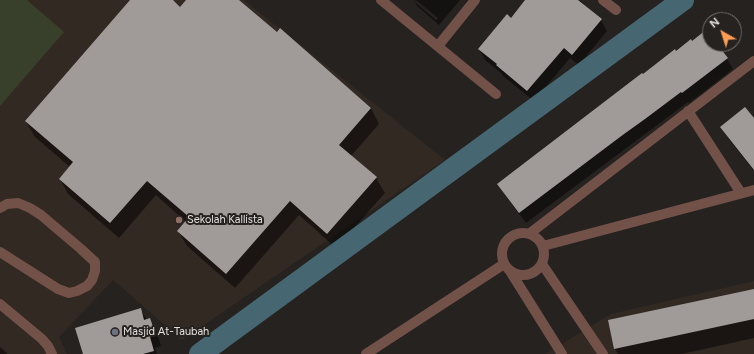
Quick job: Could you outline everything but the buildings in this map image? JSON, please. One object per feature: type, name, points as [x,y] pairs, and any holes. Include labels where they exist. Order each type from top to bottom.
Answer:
[{"type":"street","points":[[381,0],[496,94]]},
{"type":"street","points":[[438,46],[475,0]]},
{"type":"street","points":[[603,0],[616,10]]},
{"type":"street","points":[[529,234],[754,61]]},
{"type":"street","points":[[688,111],[741,193]]},
{"type":"street","points":[[543,246],[754,190]]},
{"type":"street","points":[[0,208],[7,204],[18,203],[41,215],[81,248],[95,262],[95,271],[92,280],[87,286],[69,293],[58,289],[0,252]]},
{"type":"street","points":[[506,267],[518,275],[527,275],[536,271],[542,264],[544,255],[543,246],[537,238],[529,234],[521,233],[514,235],[507,240],[503,247],[502,256],[506,267],[562,354]]},
{"type":"street","points":[[542,264],[603,354]]},
{"type":"street","points":[[366,354],[506,267]]},
{"type":"street","points":[[0,304],[42,339],[52,354]]},
{"type":"shaded area","name":"Sekolah Kallista","points":[[0,0],[244,0],[445,160],[182,340],[113,280],[59,337],[67,354],[0,354]]},
{"type":"shaded area","points":[[754,281],[754,354],[545,354],[611,314]]},
{"type":"green space","points":[[0,0],[27,0],[64,32],[0,106]]},
{"type":"waterway","points":[[200,354],[683,0]]},
{"type":"place","name":"Sekolah Kallista","points":[[179,220]]},
{"type":"place","name":"Masjid At-Taubah","points":[[115,332]]}]
